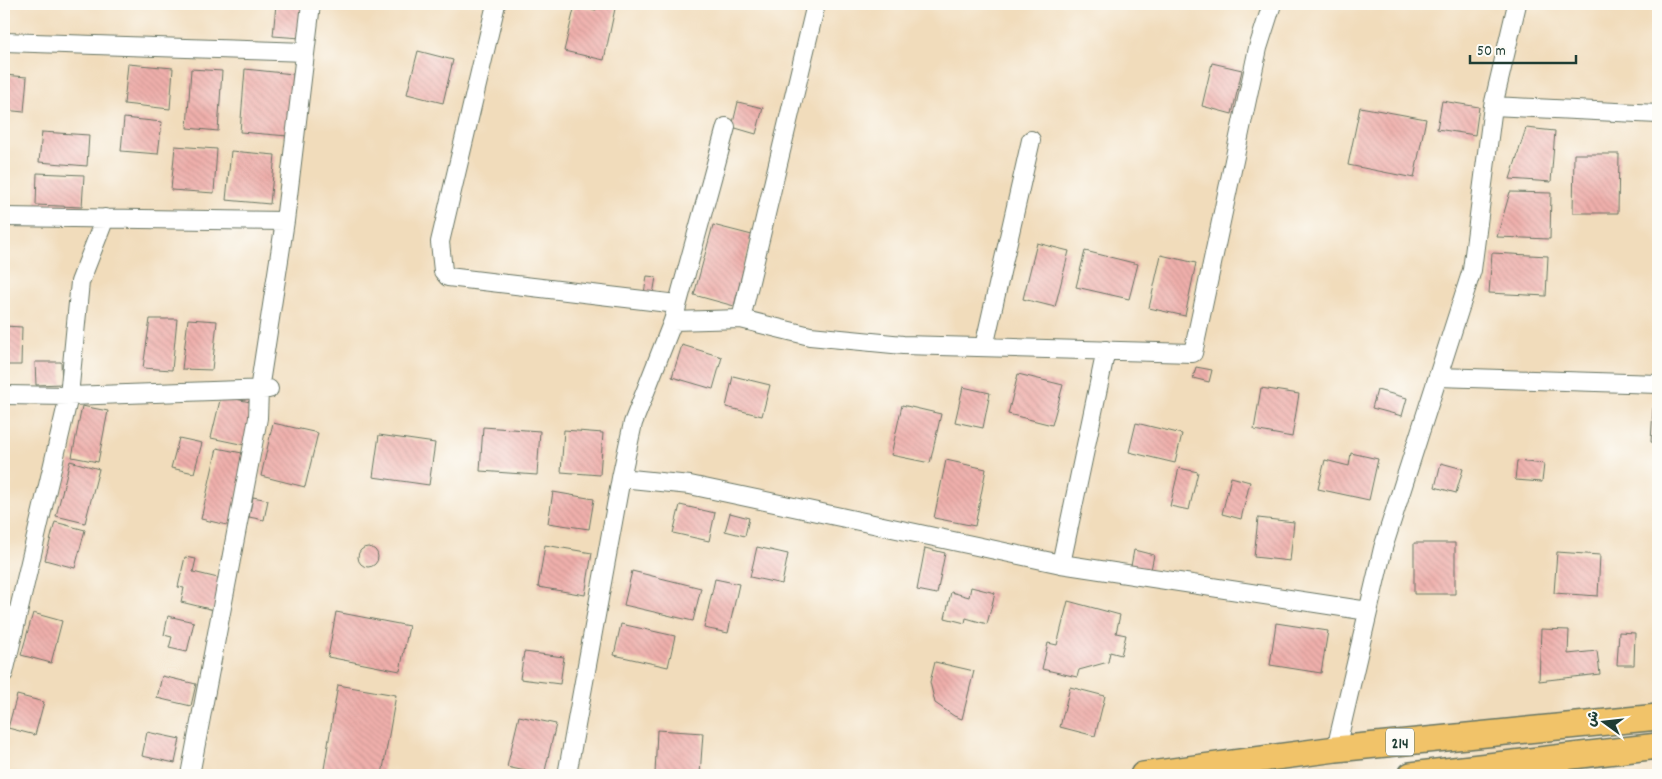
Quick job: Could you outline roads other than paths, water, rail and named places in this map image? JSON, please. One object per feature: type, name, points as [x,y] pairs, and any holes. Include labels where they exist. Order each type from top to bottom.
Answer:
[{"type":"highway","name":"214","points":[[1143,775],[1336,749],[1658,717]]},
{"type":"highway","name":"214","points":[[1411,775],[1658,746]]},
{"type":"street","points":[[190,775],[264,390],[312,4]]},
{"type":"street","points":[[496,4],[440,242],[443,271],[448,277],[675,313],[741,319],[810,336],[902,345],[1193,353],[1258,48],[1272,4]]},
{"type":"street","points":[[741,319],[816,4]]},
{"type":"street","points":[[1336,749],[1382,548],[1472,270],[1492,106],[1517,4]]},
{"type":"street","points":[[4,42],[305,52]]},
{"type":"street","points":[[1492,106],[1658,114]]},
{"type":"street","points":[[567,775],[621,478],[633,423],[675,313],[726,126]]},
{"type":"street","points":[[984,347],[1031,140]]},
{"type":"street","points":[[4,217],[285,221]]},
{"type":"street","points":[[4,673],[69,396],[80,282],[105,218]]},
{"type":"street","points":[[1061,564],[1106,350]]},
{"type":"street","points":[[1438,377],[1658,384]]},
{"type":"street","points":[[4,395],[69,396],[264,390]]},
{"type":"street","points":[[621,478],[690,485],[1061,564],[1368,611]]}]
